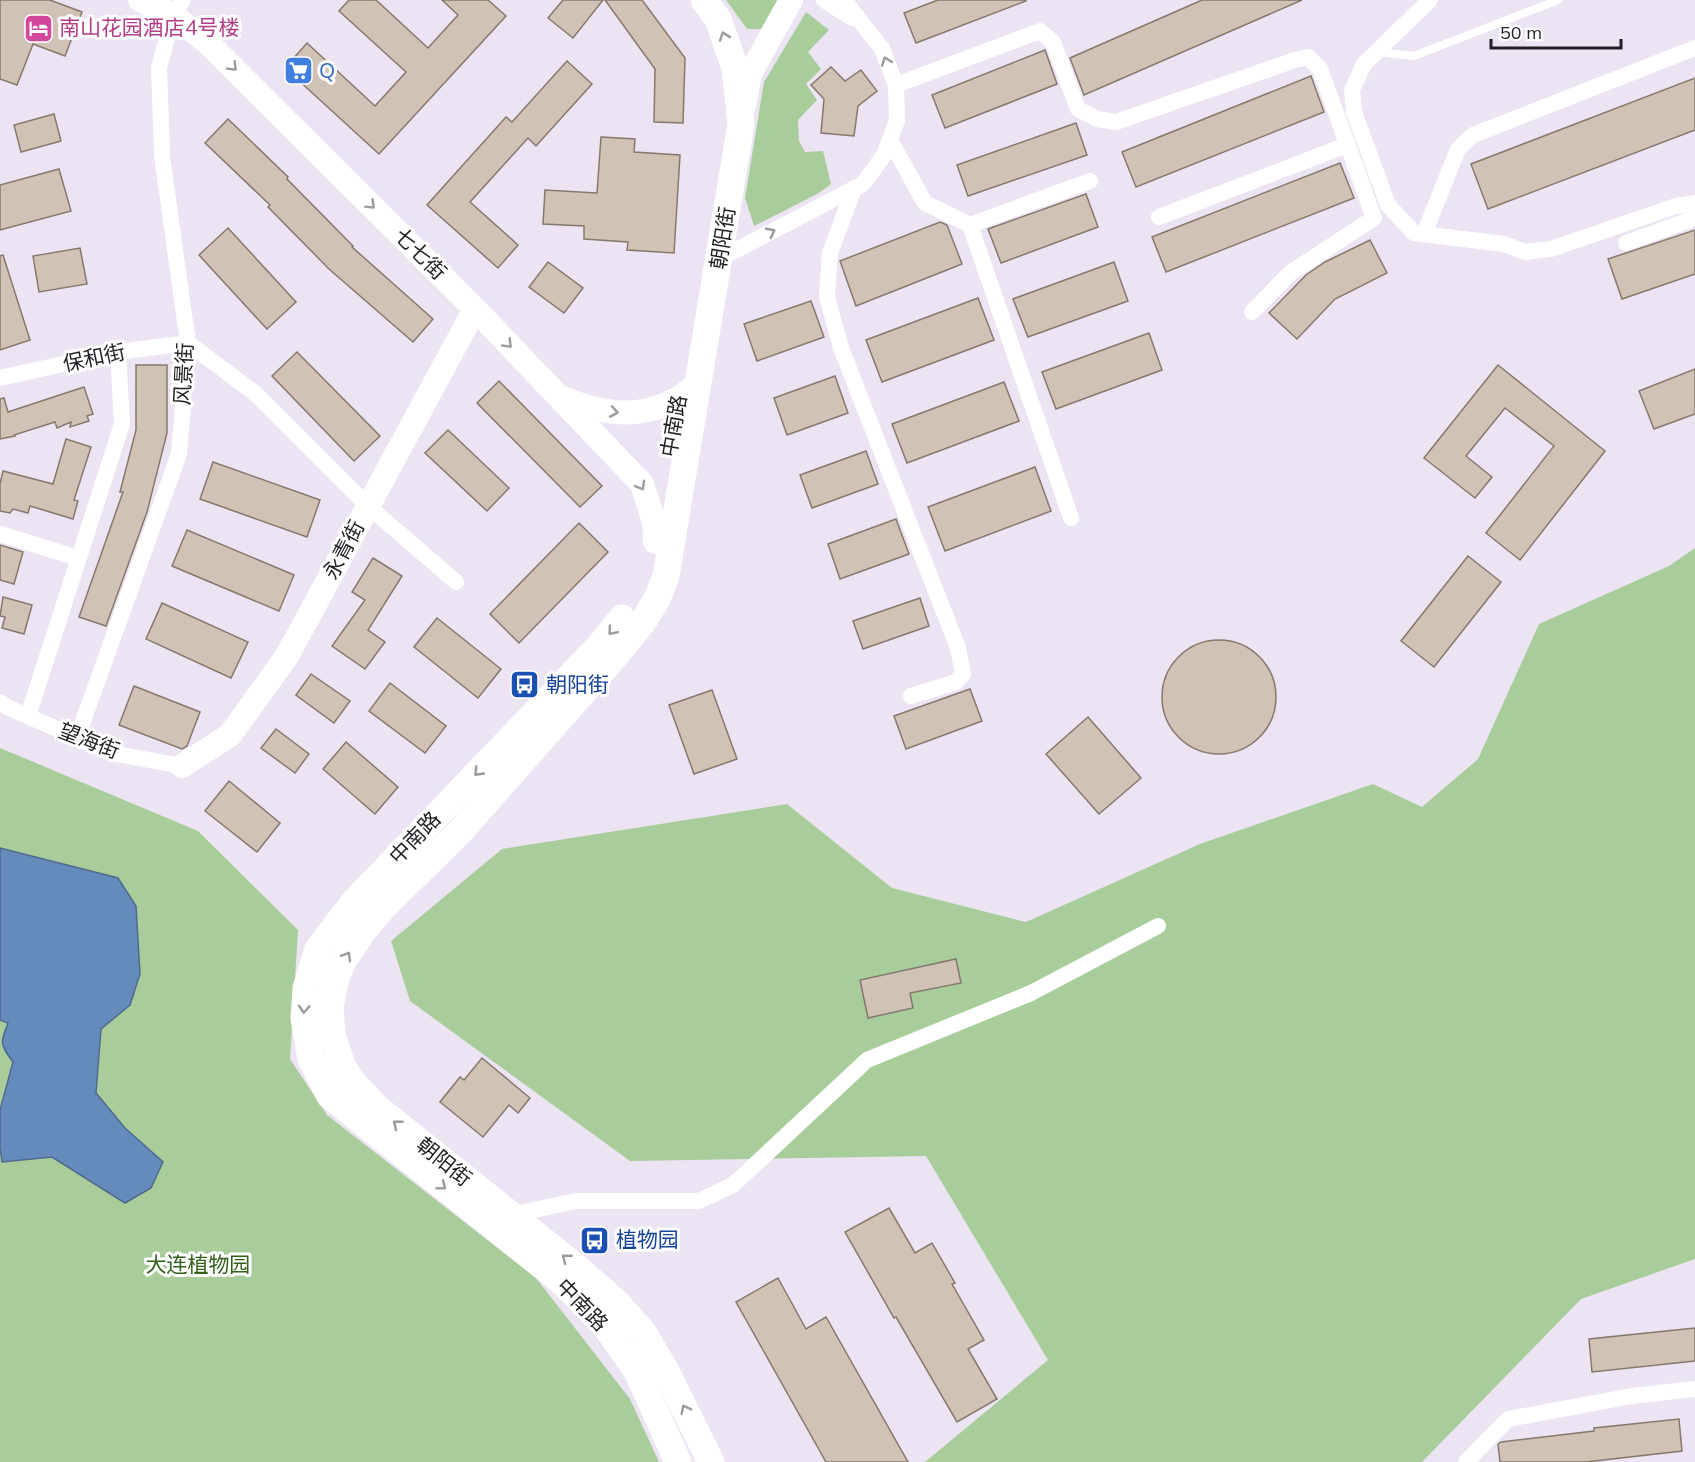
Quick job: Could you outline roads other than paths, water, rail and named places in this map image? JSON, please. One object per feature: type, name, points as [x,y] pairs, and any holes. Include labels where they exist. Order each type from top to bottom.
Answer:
[{"type":"main road","name":"七七街","points":[[140,0],[178,7],[209,44],[475,309],[642,484],[654,522],[655,542]]},
{"type":"main road","name":"朝阳街","points":[[704,0],[718,19],[735,68],[741,124],[666,576],[657,599],[643,622],[458,834],[384,905],[363,931],[342,963],[335,981],[330,1007],[332,1035],[342,1065],[351,1080],[376,1107],[617,1303],[643,1332],[666,1371],[711,1462]]},
{"type":"main road","points":[[741,124],[750,74],[791,0]]},
{"type":"main road","name":"中南路","points":[[678,1462],[637,1371],[604,1324],[560,1280],[330,1096],[311,1059],[303,1019],[306,988],[318,949],[354,902],[614,628],[639,596],[651,563],[655,542],[722,150],[741,124]]},
{"type":"main road","name":"永青街","points":[[182,766],[230,735],[287,656],[475,309]]},
{"type":"main road","points":[[558,396],[582,406],[625,414],[650,410],[679,399],[699,381]]},
{"type":"street","points":[[824,0],[861,24]]},
{"type":"street","points":[[719,259],[863,184],[884,155],[897,121],[896,85],[882,49],[844,0]]},
{"type":"street","points":[[1430,0],[1364,64],[1352,90],[1354,112],[1388,205],[1414,232],[1504,244],[1525,252],[1551,249],[1676,206],[1695,203]]},
{"type":"street","name":"风景街","points":[[77,738],[179,454],[188,343],[162,156],[159,68],[178,7]]},
{"type":"street","points":[[896,85],[1040,31],[1053,42],[1078,110],[1097,119],[1116,122],[1308,57],[1320,69],[1374,218],[1290,273],[1252,312]]},
{"type":"street","points":[[1424,234],[1458,149],[1473,135],[1695,48]]},
{"type":"street","points":[[890,140],[925,203],[970,225],[1071,518]]},
{"type":"street","points":[[1159,217],[1347,145]]},
{"type":"street","points":[[970,225],[1090,181]]},
{"type":"street","points":[[854,188],[830,253],[827,297],[841,348],[958,648],[963,674],[956,682],[911,696]]},
{"type":"street","points":[[1626,243],[1695,218]]},
{"type":"street","points":[[188,343],[256,394],[368,506],[456,582]]},
{"type":"street","name":"保和街","points":[[0,378],[118,352],[188,343]]},
{"type":"street","points":[[28,716],[122,424],[118,352]]},
{"type":"street","points":[[0,534],[78,558]]},
{"type":"street","name":"望海街","points":[[0,702],[111,753],[182,766]]},
{"type":"street","points":[[511,1215],[576,1201],[699,1201],[733,1185],[867,1060],[1031,993],[1158,926]]},
{"type":"street","points":[[1466,1462],[1508,1419],[1632,1396],[1695,1389]]},
{"type":"lane","points":[[1377,52],[1414,56],[1558,0]]},
{"type":"water","points":[[0,848],[118,878],[136,906],[140,974],[130,1005],[101,1029],[96,1093],[125,1128],[163,1162],[151,1188],[125,1203],[52,1157],[2,1162],[0,1110],[13,1062],[3,1044],[8,1023],[0,1020]]},
{"type":"place","name":"南山花园酒店4号楼","points":[[38,28]]},
{"type":"place","name":"Q","points":[[298,71]]},
{"type":"place","name":"朝阳街","points":[[525,685]]},
{"type":"place","name":"植物园","points":[[595,1240]]},
{"type":"park label","name":"大连植物园","points":[[198,1265]]}]
